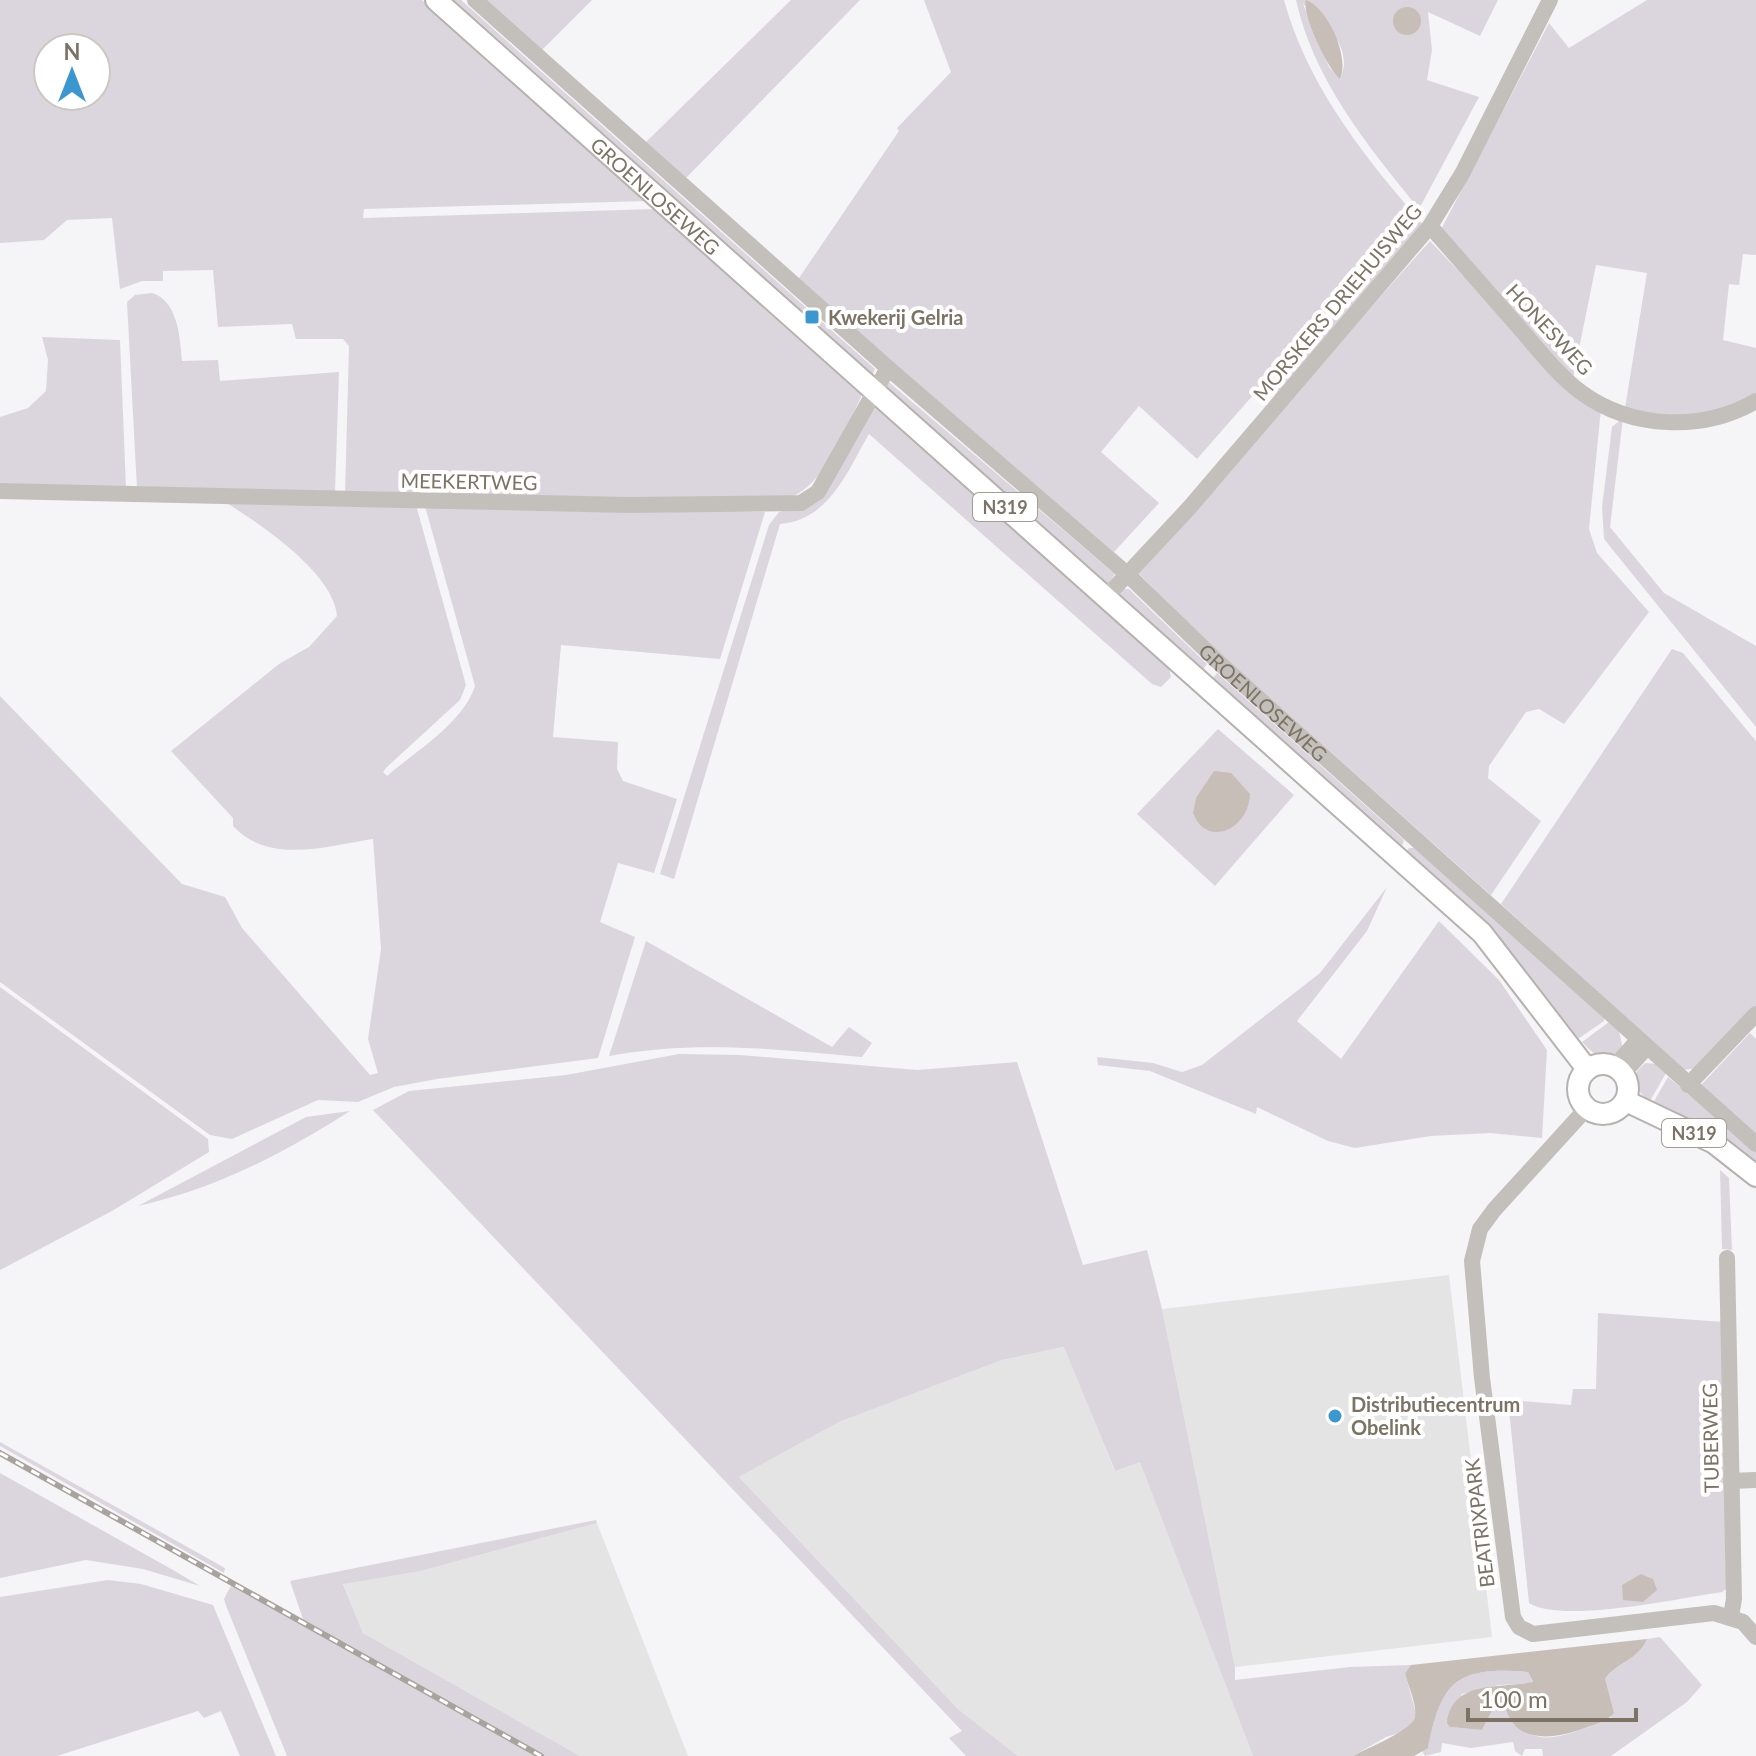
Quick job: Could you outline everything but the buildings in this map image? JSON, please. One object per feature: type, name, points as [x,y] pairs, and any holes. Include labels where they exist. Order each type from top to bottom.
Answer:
[{"type":"main road","name":"GROENLOSEWEG","points":[[436,0],[1482,933],[1587,1069]]},
{"type":"main road","points":[[1600,1064],[1619,1070],[1628,1090],[1626,1101],[1611,1114],[1598,1114],[1586,1109],[1577,1092],[1579,1079],[1587,1069],[1600,1064]]},
{"type":"main road","name":"N319","points":[[1626,1101],[1714,1143],[1756,1176]]},
{"type":"street","name":"GROENLOSEWEG","points":[[475,0],[888,368],[1126,573],[1227,671],[1756,1144]]},
{"type":"street","name":"MORSKERS DRIEHUISWEG","points":[[1106,597],[1190,507],[1430,226],[1462,174],[1550,0]]},
{"type":"street","name":"HONESWEG","points":[[1430,226],[1541,352],[1582,393],[1627,415],[1664,422],[1719,417],[1756,401]]},
{"type":"street","points":[[875,391],[888,368]]},
{"type":"street","name":"MEEKERTWEG","points":[[0,491],[628,505],[801,503],[818,492],[875,391]]},
{"type":"street","points":[[1688,1085],[1756,1014]]},
{"type":"street","points":[[1619,1070],[1643,1043]]},
{"type":"street","name":"BEATRIXPARK","points":[[1586,1109],[1494,1210],[1480,1229],[1472,1261],[1482,1378],[1509,1604],[1519,1627],[1533,1634],[1714,1613],[1731,1616]]},
{"type":"street","name":"TUBERWEG","points":[[1727,1258],[1734,1599],[1731,1616]]},
{"type":"street","points":[[1731,1481],[1756,1480]]},
{"type":"street","points":[[1731,1616],[1743,1622],[1756,1637]]},
{"type":"shaded area","points":[[0,0],[422,0],[646,201],[364,209],[363,218],[654,209],[863,393],[821,472],[810,485],[781,501],[345,494],[349,346],[343,339],[296,339],[292,324],[218,327],[213,270],[163,271],[163,281],[142,281],[120,289],[112,218],[67,220],[44,240],[0,243]]},
{"type":"shaded area","points":[[442,0],[461,0],[875,369],[869,382]]},
{"type":"shaded area","points":[[481,0],[592,0],[540,52]]},
{"type":"shaded area","points":[[791,0],[860,0],[684,180],[644,144]]},
{"type":"shaded area","points":[[924,0],[1284,0],[1306,59],[1336,113],[1373,165],[1413,213],[1197,459],[1139,406],[1101,452],[1159,503],[1114,552],[797,281],[899,131],[897,128],[951,72]]},
{"type":"shaded area","points":[[1296,0],[1498,0],[1480,36],[1428,12],[1432,50],[1427,80],[1479,97],[1419,209],[1345,111],[1329,85],[1304,30]],"holes":[[[1303,4],[1328,27],[1340,46],[1344,57],[1340,79],[1329,67]]]},
{"type":"shaded area","points":[[1306,0],[1322,13],[1335,34],[1342,58],[1340,79],[1317,41],[1308,17]]},
{"type":"shaded area","points":[[1647,0],[1756,0],[1756,255],[1743,254],[1739,285],[1729,284],[1723,340],[1756,348],[1756,396],[1739,404],[1692,415],[1625,408],[1647,273],[1596,265],[1573,378],[1438,235],[1549,23],[1569,48]]},
{"type":"shaded area","points":[[1407,7],[1417,11],[1421,21],[1417,31],[1407,35],[1397,31],[1393,21],[1397,11]]},
{"type":"shaded area","points":[[1419,220],[1424,226],[1275,398],[1274,381]]},
{"type":"shaded area","points":[[1430,241],[1569,387],[1601,409],[1589,529],[1597,553],[1649,612],[1564,724],[1539,709],[1526,712],[1489,766],[1488,778],[1541,821],[1491,895],[1212,646],[1136,571]]},
{"type":"shaded area","points":[[152,293],[167,304],[176,321],[182,361],[218,360],[220,381],[339,372],[335,493],[137,489],[127,302],[135,295]]},
{"type":"shaded area","points":[[42,337],[120,340],[126,489],[0,487],[0,417],[28,408],[46,391],[48,360]]},
{"type":"shaded area","points":[[884,378],[1115,574],[1105,588],[877,389]]},
{"type":"shaded area","points":[[870,400],[1141,641],[1169,668],[1171,677],[1161,687],[1152,684],[869,434],[835,492],[824,504],[797,521],[780,524],[674,879],[660,874],[769,525],[779,512],[804,506]]},
{"type":"shaded area","points":[[1623,418],[1610,527],[1664,593],[1756,646],[1756,727],[1604,539],[1602,507],[1612,427]]},
{"type":"shaded area","points":[[225,502],[416,505],[466,685],[460,700],[387,767],[383,772],[387,776],[450,724],[475,686],[425,506],[765,512],[720,659],[561,645],[553,737],[618,742],[617,769],[623,781],[677,799],[654,873],[618,863],[600,922],[635,937],[598,1058],[437,1079],[394,1087],[358,1102],[318,1100],[232,1139],[210,1135],[0,982],[0,696],[182,884],[225,897],[242,928],[370,1075],[378,1073],[368,1039],[381,949],[373,839],[299,850],[281,849],[247,838],[233,826],[233,818],[171,751],[279,664],[309,647],[337,616],[333,600],[309,567],[275,536]]},
{"type":"shaded area","points":[[1129,589],[1207,664],[1200,673],[1117,594]]},
{"type":"shaded area","points":[[1672,649],[1683,653],[1756,741],[1756,1008],[1698,1068],[1683,1070],[1501,904]]},
{"type":"shaded area","points":[[1217,673],[1404,840],[1401,849],[1210,682]]},
{"type":"shaded area","points":[[1218,729],[1294,795],[1215,886],[1137,814]]},
{"type":"shaded area","points":[[1214,771],[1231,773],[1250,794],[1243,817],[1235,825],[1217,832],[1199,824],[1193,813],[1196,798]]},
{"type":"shaded area","points":[[1409,848],[1415,848],[1604,1016],[1604,1021],[1578,1039],[1507,951],[1405,853]]},
{"type":"shaded area","points":[[1387,887],[1367,931],[1297,1021],[1341,1059],[1439,921],[1499,980],[1547,1050],[1542,1138],[1490,1133],[1431,1136],[1355,1148],[1328,1141],[1257,1107],[1256,1114],[1150,1071],[1098,1065],[1097,1057],[1153,1063],[1182,1072],[1202,1065],[1320,973]]},
{"type":"shaded area","points":[[646,941],[832,1047],[849,1027],[872,1043],[862,1057],[704,1047],[609,1056]]},
{"type":"shaded area","points":[[0,987],[208,1139],[209,1152],[112,1211],[0,1270]]},
{"type":"shaded area","points":[[1609,1022],[1619,1031],[1623,1049],[1606,1057],[1592,1052],[1582,1042]]},
{"type":"shaded area","points":[[1750,1033],[1756,1039],[1756,1134],[1701,1085]]},
{"type":"shaded area","points":[[679,1054],[740,1055],[917,1070],[1017,1062],[1083,1265],[1147,1250],[1162,1309],[1235,1667],[1235,1680],[1350,1667],[1411,1665],[1405,1673],[1416,1714],[1409,1730],[1386,1737],[1353,1756],[1253,1756],[1140,1462],[1115,1471],[1064,1347],[1002,1360],[839,1422],[739,1477],[958,1709],[1018,1756],[966,1756],[949,1738],[962,1731],[373,1110],[409,1091],[566,1075]]},
{"type":"shaded area","points":[[1646,1063],[1656,1064],[1666,1073],[1650,1101],[1635,1083],[1636,1073]]},
{"type":"shaded area","points":[[1668,1077],[1756,1150],[1756,1167],[1716,1137],[1653,1103]]},
{"type":"shaded area","points":[[350,1111],[248,1168],[194,1190],[138,1206],[306,1117]]},
{"type":"shaded area","points":[[1720,1170],[1729,1178],[1732,1250],[1722,1249]]},
{"type":"shaded area","name":"Distributiecentrum Obelink","points":[[1449,1275],[1492,1637],[1235,1667],[1162,1309]]},
{"type":"shaded area","points":[[1598,1313],[1724,1322],[1731,1585],[1722,1592],[1593,1610],[1545,1609],[1529,1603],[1508,1400],[1571,1405],[1573,1389],[1596,1389]]},
{"type":"shaded area","points":[[1065,1347],[1114,1470],[1140,1461],[1253,1756],[1018,1756],[958,1709],[739,1477],[839,1422],[1002,1360]]},
{"type":"shaded area","points":[[0,1442],[225,1568],[224,1573],[0,1446]]},
{"type":"shaded area","points":[[0,1473],[200,1586],[143,1569],[86,1560],[0,1578]]},
{"type":"shaded area","points":[[596,1520],[597,1523],[421,1571],[343,1584],[363,1633],[580,1756],[287,1756],[224,1599],[232,1584],[305,1625],[290,1581]]},
{"type":"shaded area","points":[[597,1523],[688,1756],[580,1756],[363,1633],[343,1583],[421,1571]]},
{"type":"shaded area","points":[[1641,1574],[1653,1579],[1657,1590],[1643,1602],[1623,1600],[1622,1585]]},
{"type":"shaded area","points":[[108,1580],[141,1584],[213,1605],[276,1756],[240,1756],[221,1711],[204,1718],[198,1711],[57,1756],[0,1756],[0,1597]]},
{"type":"shaded area","points":[[1660,1637],[1702,1685],[1687,1702],[1611,1756],[1543,1756],[1542,1749],[1525,1749],[1522,1756],[1515,1751],[1513,1742],[1471,1748],[1442,1743],[1441,1752],[1425,1756],[1422,1751],[1428,1747],[1439,1707],[1447,1693],[1456,1682],[1484,1672],[1528,1672],[1533,1683],[1499,1685],[1462,1694],[1450,1727],[1482,1730],[1496,1703],[1505,1705],[1524,1731],[1536,1736],[1561,1736],[1605,1721],[1611,1718],[1605,1679],[1633,1657],[1647,1639]]},
{"type":"shaded area","points":[[1647,1639],[1633,1657],[1605,1679],[1614,1713],[1601,1722],[1561,1735],[1537,1736],[1517,1727],[1505,1705],[1496,1703],[1482,1730],[1450,1727],[1447,1723],[1451,1709],[1458,1699],[1468,1693],[1493,1686],[1533,1682],[1528,1672],[1484,1672],[1456,1683],[1447,1693],[1439,1707],[1428,1748],[1414,1756],[1353,1756],[1399,1733],[1413,1721],[1415,1706],[1405,1673],[1411,1665]]},
{"type":"railway","points":[[0,1453],[541,1756]]},
{"type":"place","name":"Kwekerij Gelria","points":[[812,317]]},
{"type":"place","name":"Distributiecentrum Obelink","points":[[1335,1416]]}]
